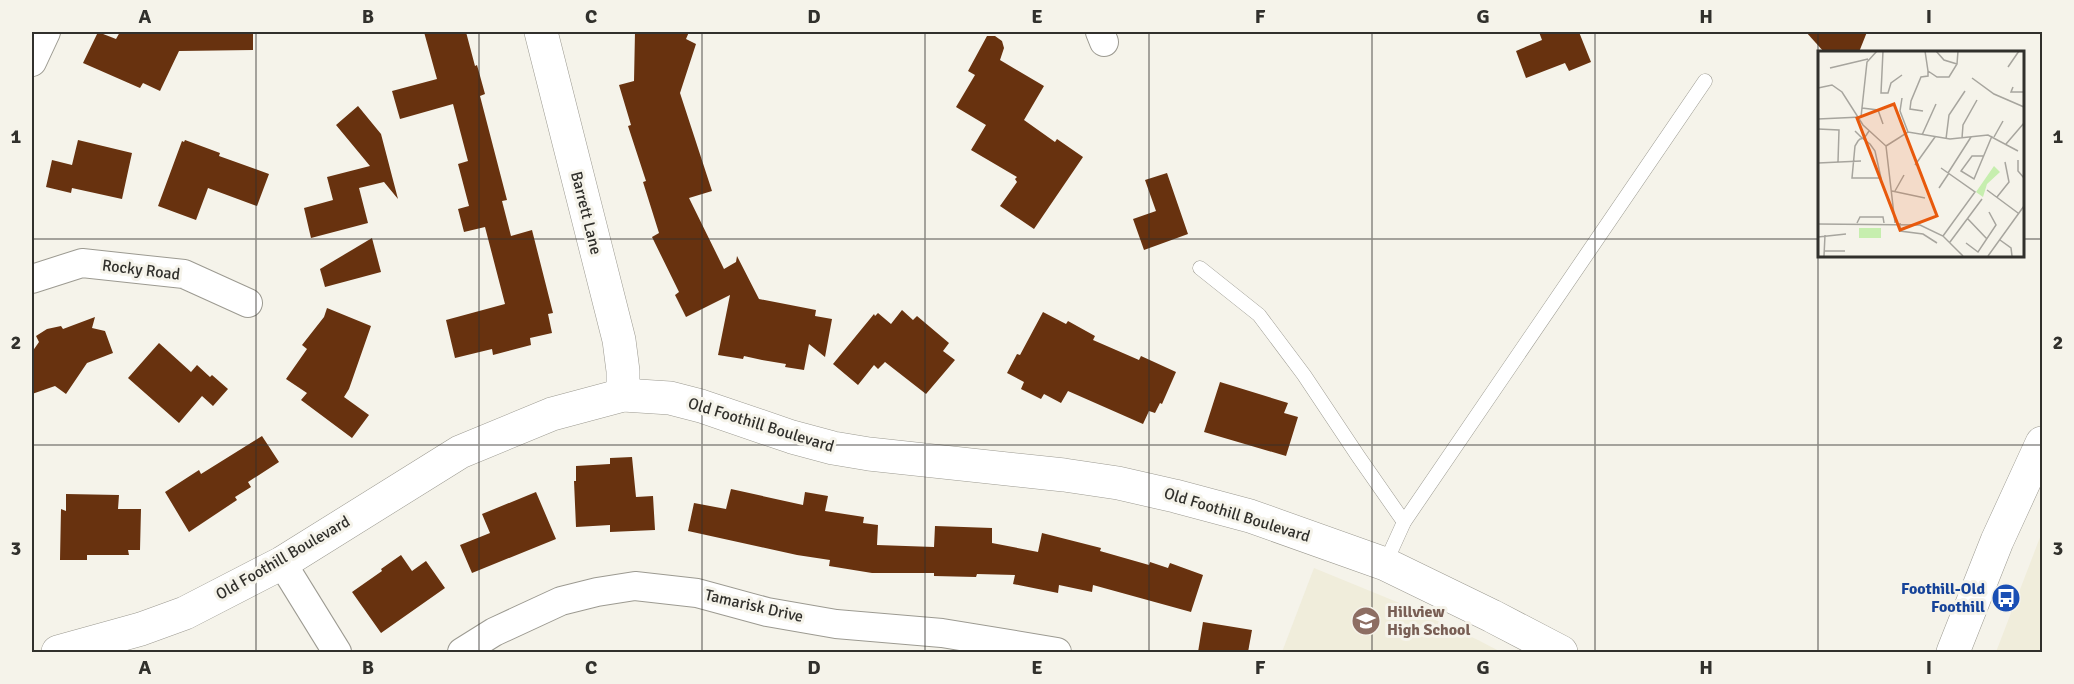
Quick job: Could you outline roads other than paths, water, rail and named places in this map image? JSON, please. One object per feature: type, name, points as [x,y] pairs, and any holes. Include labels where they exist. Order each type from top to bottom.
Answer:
[{"type":"street","points":[[32,62],[46,32]]},
{"type":"street","name":"Barrett Lane","points":[[541,32],[619,340],[623,395]]},
{"type":"street","name":"Rocky Road","points":[[32,279],[82,263],[184,274],[248,303]]},
{"type":"street","name":"Old Foothill Boulevard","points":[[58,652],[131,632],[185,613],[282,563],[460,452],[552,414],[623,395],[670,398],[701,406],[792,437],[860,453],[1118,483],[1250,516],[1385,564],[1561,652]]},
{"type":"street","points":[[1958,649],[1997,542],[2043,443]]},
{"type":"street","points":[[282,563],[337,652]]},
{"type":"street","name":"Tamarisk Drive","points":[[462,652],[494,632],[561,601],[635,586],[697,593],[767,612],[836,624],[942,633],[1057,652]]},
{"type":"lane","points":[[1385,564],[1404,522],[1705,81]]},
{"type":"lane","points":[[1200,268],[1259,315],[1304,375],[1404,522]]},
{"type":"place","name":"Foothill-Old Foothill","points":[[2006,598]]},
{"type":"place","name":"Hillview High School","points":[[1366,621]]}]
